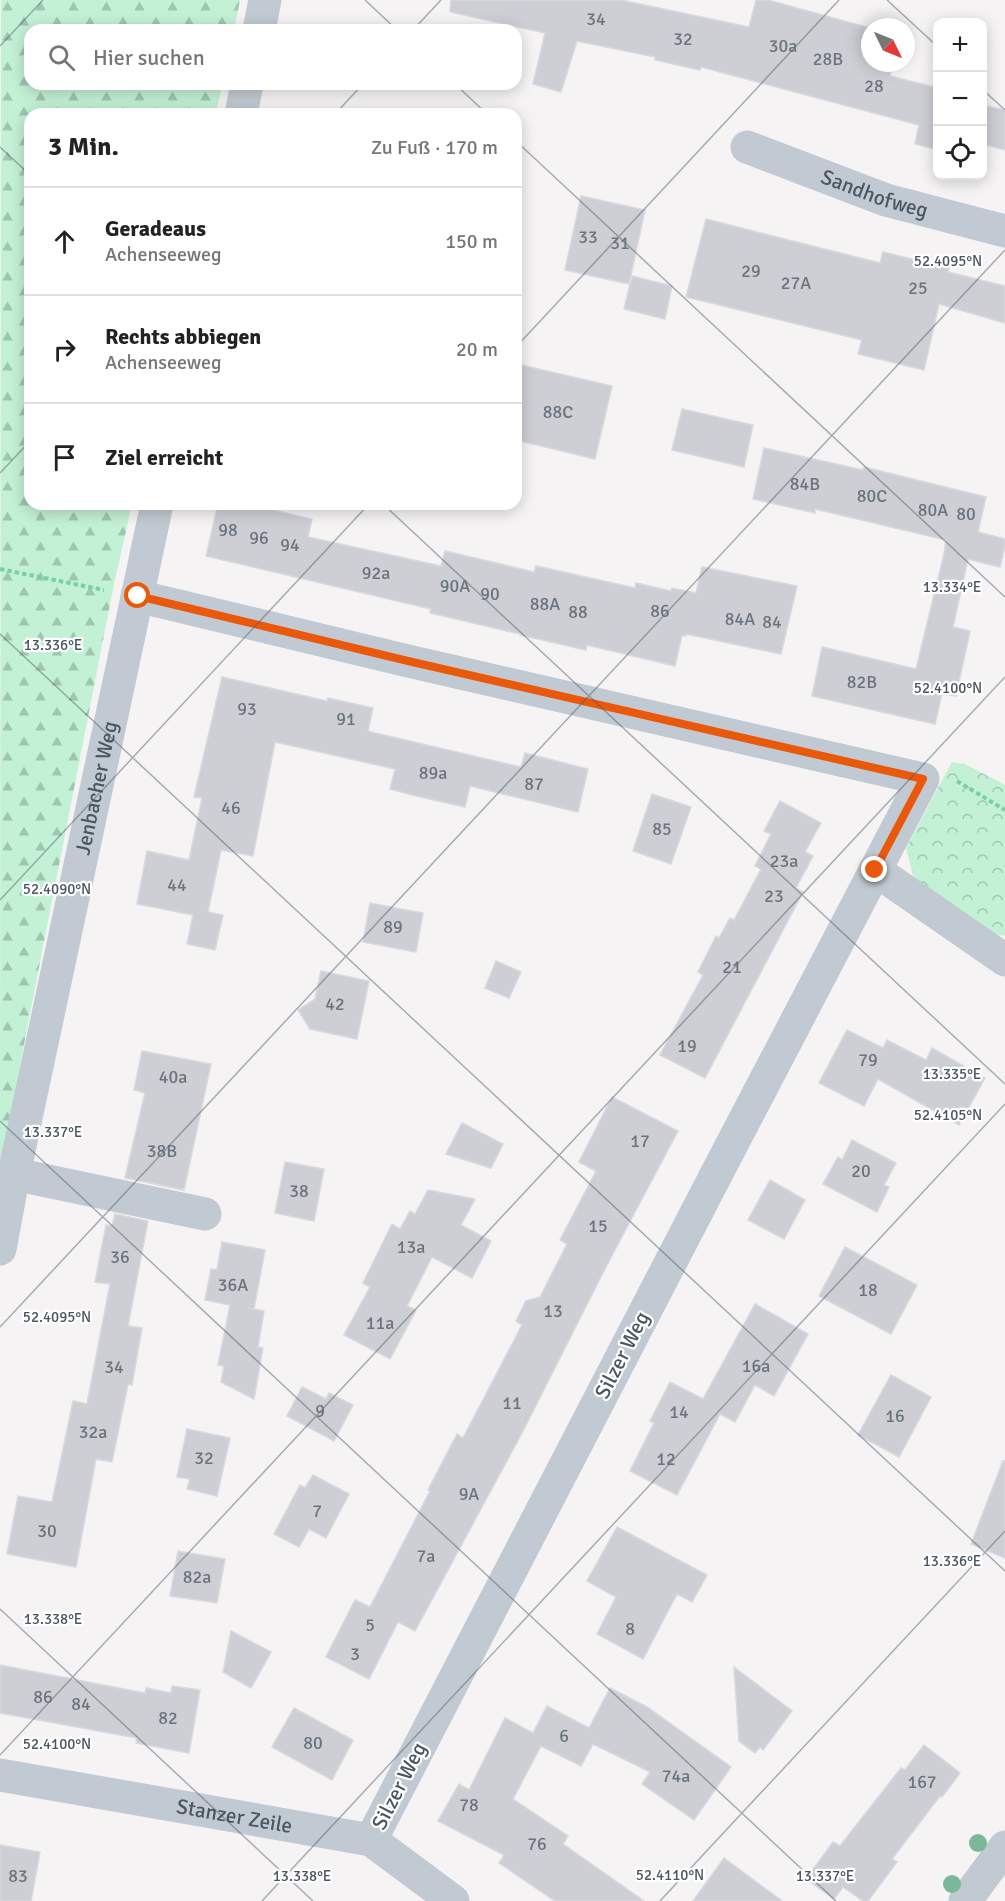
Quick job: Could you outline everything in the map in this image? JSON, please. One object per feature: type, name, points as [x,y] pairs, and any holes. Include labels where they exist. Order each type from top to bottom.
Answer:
[{"type":"street","points":[[260,24],[265,0]]},
{"type":"street","points":[[242,108],[246,90]]},
{"type":"street","name":"Sandhofweg","points":[[747,147],[886,200],[1005,231]]},
{"type":"street","name":"Jenbacher Weg","points":[[0,1249],[156,510]]},
{"type":"street","name":"Silzer Weg","points":[[138,596],[430,666],[923,779],[371,1840]]},
{"type":"street","points":[[875,870],[1005,960]]},
{"type":"street","points":[[14,1174],[205,1214]]},
{"type":"street","name":"Stanzer Zeile","points":[[0,1774],[371,1840],[453,1901]]},
{"type":"street","points":[[965,1901],[1005,1847]]},
{"type":"path","points":[[0,569],[138,596]]},
{"type":"path","points":[[950,776],[1005,810]]},
{"type":"green space","points":[[1,0],[240,0],[235,24],[24,24],[24,90],[221,90],[217,108],[24,108],[24,510],[131,510],[114,584],[0,1167]]},
{"type":"green space","points":[[952,762],[967,765],[1005,785],[1005,936],[995,934],[914,879],[906,848]]},
{"type":"building","points":[[451,0],[621,0],[749,27],[756,0],[768,0],[861,26],[861,72],[891,72],[890,76],[933,87],[933,149],[915,144],[919,125],[701,67],[700,70],[655,60],[655,57],[577,41],[561,92],[533,84],[545,33],[522,28],[522,24],[504,24],[450,12]]},
{"type":"building","points":[[987,106],[1005,110],[1005,150],[987,145]]},
{"type":"building","points":[[581,196],[645,210],[629,284],[565,270]]},
{"type":"building","points":[[706,219],[880,263],[883,252],[949,268],[948,272],[1005,286],[1005,323],[939,304],[924,370],[858,354],[862,340],[686,297]]},
{"type":"building","points":[[632,276],[672,286],[665,319],[624,309]]},
{"type":"building","points":[[522,365],[612,386],[595,459],[522,441]]},
{"type":"building","points":[[682,409],[753,425],[744,467],[672,450]]},
{"type":"building","points":[[764,448],[863,470],[864,467],[986,497],[978,532],[1005,539],[1005,546],[1000,567],[968,559],[953,627],[970,631],[956,696],[942,694],[935,724],[812,696],[822,647],[916,669],[946,540],[815,509],[815,513],[753,499]]},
{"type":"building","points":[[217,510],[273,510],[312,519],[308,537],[441,566],[445,551],[534,572],[536,566],[635,588],[636,583],[671,591],[672,588],[696,593],[702,567],[797,586],[781,654],[686,634],[686,636],[682,635],[675,666],[587,645],[586,650],[520,635],[430,613],[431,609],[206,556]]},
{"type":"building","points":[[222,677],[327,701],[328,698],[373,708],[368,731],[371,732],[521,767],[525,753],[588,769],[578,812],[470,786],[465,807],[416,796],[390,789],[395,769],[275,742],[253,856],[221,850],[208,912],[223,915],[215,950],[187,944],[193,915],[137,904],[147,851],[189,860],[202,798],[194,797]]},
{"type":"building","points":[[652,794],[691,807],[671,864],[633,851]]},
{"type":"building","points":[[780,801],[821,823],[805,852],[813,856],[796,888],[803,892],[705,1078],[660,1055],[703,975],[698,972],[716,936],[719,938],[730,918],[734,920],[761,869],[755,866],[771,834],[764,831]]},
{"type":"building","points":[[370,903],[423,913],[416,952],[363,942]]},
{"type":"building","points":[[496,961],[521,972],[509,998],[485,988]]},
{"type":"building","points":[[321,971],[369,981],[357,1039],[310,1029],[298,1010],[315,999]]},
{"type":"building","points":[[847,1030],[883,1048],[887,1040],[926,1060],[932,1048],[985,1078],[959,1125],[878,1079],[864,1106],[819,1083]]},
{"type":"building","points":[[142,1051],[211,1064],[184,1190],[125,1178],[145,1093],[134,1090]]},
{"type":"building","points":[[612,1097],[678,1131],[522,1433],[415,1631],[398,1622],[369,1679],[326,1657],[355,1600],[370,1607],[457,1434],[463,1438],[522,1325],[516,1321],[526,1301],[540,1297],[567,1244],[560,1240],[596,1171],[579,1162]]},
{"type":"building","points":[[462,1123],[503,1144],[491,1168],[446,1154]]},
{"type":"building","points":[[852,1140],[896,1163],[884,1185],[889,1187],[877,1212],[823,1184],[838,1157],[842,1160]]},
{"type":"building","points":[[285,1162],[324,1169],[314,1221],[275,1213]]},
{"type":"building","points":[[770,1180],[805,1200],[784,1239],[748,1220]]},
{"type":"building","points":[[428,1190],[475,1199],[461,1225],[491,1241],[472,1278],[432,1257],[407,1306],[416,1310],[390,1359],[344,1335],[370,1287],[363,1283],[392,1224],[400,1229],[410,1211],[415,1214]]},
{"type":"building","points":[[115,1214],[148,1221],[128,1326],[142,1328],[132,1385],[128,1384],[112,1462],[96,1459],[76,1567],[7,1554],[18,1496],[52,1502],[73,1401],[87,1404],[110,1284],[95,1282],[106,1225],[112,1226]]},
{"type":"building","points":[[222,1242],[265,1250],[254,1309],[248,1308],[264,1311],[258,1347],[263,1348],[254,1399],[221,1382],[224,1366],[218,1365],[230,1305],[205,1300],[211,1269],[217,1270]]},
{"type":"building","points":[[845,1247],[917,1285],[891,1334],[819,1296]]},
{"type":"building","points":[[755,1304],[808,1334],[774,1396],[755,1385],[735,1422],[720,1414],[677,1495],[630,1471],[654,1423],[650,1421],[670,1382],[703,1399]]},
{"type":"building","points":[[891,1375],[931,1397],[899,1457],[858,1435]]},
{"type":"building","points":[[302,1387],[326,1399],[329,1393],[353,1405],[334,1441],[287,1416]]},
{"type":"building","points":[[187,1429],[230,1438],[217,1496],[187,1489],[190,1479],[177,1477]]},
{"type":"building","points":[[1003,1461],[1005,1461],[1005,1558],[971,1544]]},
{"type":"building","points":[[313,1475],[349,1494],[326,1538],[309,1529],[299,1547],[274,1534],[300,1485],[305,1488]]},
{"type":"building","points":[[617,1527],[707,1575],[692,1602],[677,1594],[643,1659],[597,1634],[616,1597],[587,1581]]},
{"type":"building","points":[[178,1551],[225,1559],[217,1603],[170,1596]]},
{"type":"building","points":[[231,1631],[271,1652],[251,1688],[223,1672]]},
{"type":"building","points":[[0,1665],[145,1693],[146,1688],[171,1693],[172,1686],[200,1690],[189,1753],[136,1743],[137,1738],[0,1713]]},
{"type":"building","points":[[734,1667],[792,1711],[763,1750],[760,1747],[755,1753],[739,1741]]},
{"type":"building","points":[[610,1688],[647,1707],[731,1767],[694,1820],[642,1784],[650,1772],[593,1744],[581,1766],[541,1746],[513,1799],[568,1836],[563,1844],[644,1901],[555,1901],[499,1863],[504,1855],[438,1821],[459,1784],[469,1790],[505,1718],[533,1733],[547,1706],[589,1728]]},
{"type":"building","points":[[294,1708],[353,1740],[332,1780],[272,1747]]},
{"type":"building","points":[[924,1745],[960,1773],[892,1859],[897,1862],[868,1901],[863,1901],[843,1887],[834,1899],[806,1879],[833,1842],[840,1846],[901,1768],[905,1770]]},
{"type":"building","points":[[0,1845],[40,1852],[31,1901],[0,1901]]},
{"type":"building","points":[[724,1858],[782,1901],[693,1901]]},
{"type":"route","points":[[138,596],[408,661],[923,779],[875,870]]}]
